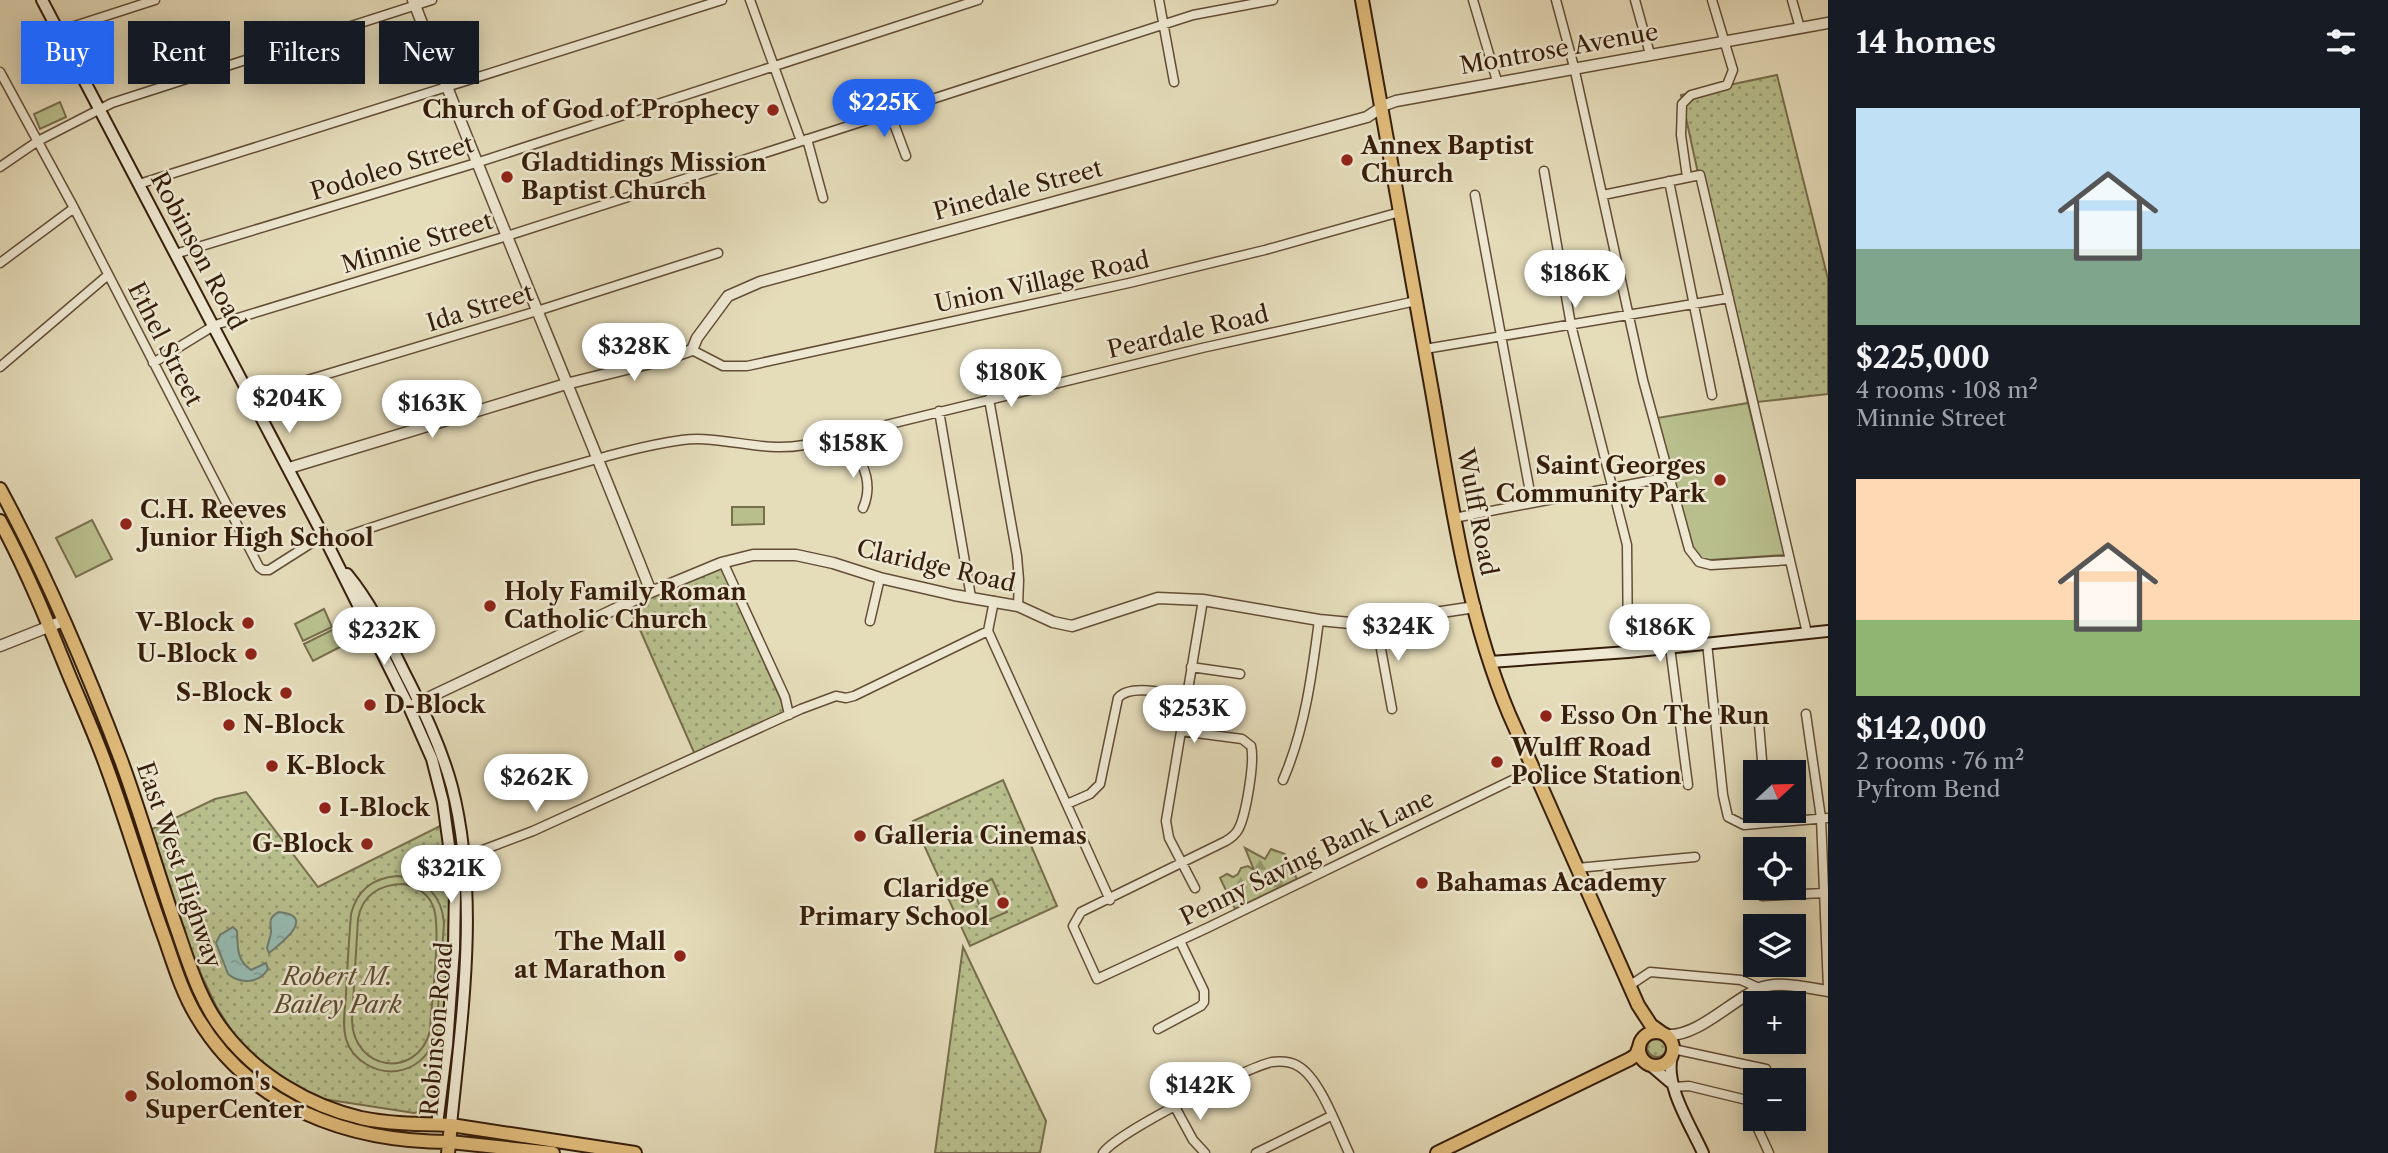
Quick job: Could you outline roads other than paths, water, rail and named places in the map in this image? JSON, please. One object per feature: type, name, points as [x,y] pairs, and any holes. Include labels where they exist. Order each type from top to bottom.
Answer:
[{"type":"main road","name":"Robinson Road","points":[[42,0],[54,21]]},
{"type":"main road","name":"Wulff Road","points":[[1362,0],[1454,517],[1494,679],[1638,1006],[1669,1044]]},
{"type":"main road","name":"Robinson Road","points":[[86,84],[215,325],[336,560],[370,607],[414,704],[439,782],[458,860],[444,1125],[449,1147]]},
{"type":"main road","name":"East West Highway","points":[[0,489],[39,565],[121,761],[193,976],[202,997],[224,1033],[270,1076],[315,1104],[362,1118],[407,1124],[444,1125],[635,1153]]},
{"type":"main road","name":"East West Highway","points":[[0,521],[50,627],[107,768],[183,989],[210,1037],[233,1065],[272,1096],[313,1118],[341,1128],[435,1147],[553,1153]]},
{"type":"main road","points":[[1490,662],[1628,652],[1828,631]]},
{"type":"main road","name":"Wulff Road","points":[[1638,1006],[1643,1036],[1639,1046]]},
{"type":"main road","points":[[1437,1153],[1627,1061],[1636,1055],[1646,1035],[1656,1032],[1669,1044],[1669,1069],[1673,1087],[1703,1153]]},
{"type":"main road","points":[[1450,1153],[1625,1068],[1639,1063],[1659,1066],[1669,1044]]},
{"type":"main road","points":[[1639,1046],[1640,1054],[1648,1064],[1663,1074],[1673,1087]]},
{"type":"main road","name":"Robinson Road","points":[[435,1147],[444,1125]]},
{"type":"main road","points":[[392,1138],[413,1153]]},
{"type":"street","points":[[90,21],[155,0]]},
{"type":"street","points":[[0,167],[38,141],[112,103],[414,3],[432,0]]},
{"type":"street","points":[[139,184],[447,89],[722,0]]},
{"type":"street","points":[[750,0],[804,140],[823,198]]},
{"type":"street","name":"Podoleo Street","points":[[175,254],[476,163],[978,0]]},
{"type":"street","points":[[1159,0],[1174,82]]},
{"type":"street","points":[[1204,0],[1206,11]]},
{"type":"street","name":"Minnie Street","points":[[153,363],[215,325],[507,236],[1206,11],[1273,0]]},
{"type":"street","points":[[1473,0],[1497,81]]},
{"type":"street","points":[[1556,0],[1574,68],[1629,315],[1686,542],[1699,562],[1711,565],[1790,560]]},
{"type":"street","points":[[1635,0],[1650,54]]},
{"type":"street","points":[[1687,177],[1681,135],[1682,104],[1691,95],[1727,85],[1732,70],[1712,0]]},
{"type":"street","points":[[1792,0],[1800,28]]},
{"type":"street","points":[[414,3],[476,163],[599,458],[651,592]]},
{"type":"street","name":"Montrose Avenue","points":[[1381,107],[1396,101],[1497,81],[1828,23]]},
{"type":"street","name":"Ethel Street","points":[[0,72],[74,208],[261,569],[269,570],[326,539]]},
{"type":"street","name":"Pinedale Street","points":[[692,350],[697,338],[728,296],[760,282],[1367,117],[1381,107]]},
{"type":"street","points":[[890,113],[906,156]]},
{"type":"street","points":[[1544,171],[1571,325],[1627,545],[1628,652]]},
{"type":"street","points":[[1603,195],[1700,174],[1807,633]]},
{"type":"street","points":[[1669,181],[1712,395]]},
{"type":"street","points":[[1475,195],[1532,503]]},
{"type":"street","points":[[0,263],[74,208]]},
{"type":"street","name":"Union Village Road","points":[[692,350],[723,366],[747,366],[1129,283],[1265,250],[1400,212]]},
{"type":"street","name":"Ida Street","points":[[251,397],[718,253]]},
{"type":"street","points":[[0,367],[108,275]]},
{"type":"street","points":[[1425,349],[1729,298]]},
{"type":"street","name":"Peardale Road","points":[[326,539],[599,458],[699,438],[782,449],[811,444],[1202,348],[1416,301]]},
{"type":"street","points":[[289,468],[566,384],[692,350]]},
{"type":"street","points":[[989,399],[1017,556],[1018,606]]},
{"type":"street","points":[[939,411],[971,597]]},
{"type":"street","points":[[811,444],[814,452],[823,459],[845,455],[849,449],[851,434]]},
{"type":"street","points":[[849,449],[860,460],[867,477],[863,508]]},
{"type":"street","points":[[1454,517],[1669,477]]},
{"type":"street","name":"Claridge Road","points":[[414,704],[651,592],[723,562],[753,555],[796,555],[833,563],[880,578],[1018,606],[1054,622],[1072,626],[1158,598],[1203,600],[1319,620],[1361,624],[1475,607]]},
{"type":"street","points":[[723,562],[785,697],[789,715]]},
{"type":"street","points":[[870,621],[880,578]]},
{"type":"street","points":[[1195,888],[1169,838],[1166,821],[1203,600]]},
{"type":"street","points":[[994,601],[988,631],[1110,900],[1226,842],[1236,833],[1243,814],[1253,750],[1248,742],[1242,740],[1181,731]]},
{"type":"street","points":[[1283,780],[1297,747],[1319,620]]},
{"type":"street","points":[[0,646],[63,621]]},
{"type":"street","points":[[1376,622],[1392,709]]},
{"type":"street","points":[[458,860],[533,831],[801,709],[836,696],[846,698],[988,631]]},
{"type":"street","points":[[1707,643],[1723,795],[1728,817],[1744,825],[1825,818]]},
{"type":"street","points":[[1670,647],[1688,785]]},
{"type":"street","points":[[1191,667],[1240,674]]},
{"type":"street","points":[[1067,804],[1096,789],[1103,779],[1118,698],[1122,693],[1133,690],[1186,696]]},
{"type":"street","points":[[785,697],[801,709]]},
{"type":"street","points":[[1669,1044],[1759,988],[1772,985],[1828,989],[1824,893],[1825,818],[1806,715]]},
{"type":"street","points":[[1715,720],[1756,719],[1759,724],[1762,760]]},
{"type":"street","name":"Penny Saving Bank Lane","points":[[1110,900],[1081,912],[1073,926],[1097,979],[1533,769]]},
{"type":"street","points":[[1577,868],[1695,858]]},
{"type":"street","points":[[1806,894],[1824,893]]},
{"type":"street","points":[[1158,1029],[1204,1002],[1204,990],[1180,941]]},
{"type":"street","points":[[1629,986],[1650,972],[1741,980],[1759,988]]},
{"type":"street","points":[[1669,1044],[1762,1068]]},
{"type":"street","points":[[1103,1153],[1121,1136],[1175,1107],[1262,1065],[1286,1062],[1301,1067],[1308,1074],[1349,1153]]},
{"type":"street","points":[[1673,1087],[1689,1086],[1743,1099]]},
{"type":"street","points":[[1175,1107],[1194,1140],[1205,1153]]},
{"type":"street","points":[[1256,1153],[1331,1116]]},
{"type":"street","points":[[1759,1131],[1769,1153]]},
{"type":"water","points":[[279,912],[290,915],[296,924],[293,931],[269,953],[267,948],[271,920]]},
{"type":"water","points":[[233,927],[237,931],[240,957],[246,966],[251,970],[266,963],[268,969],[260,978],[244,981],[228,974],[216,943],[220,935]]},
{"type":"place","name":"Church of God of Prophecy","points":[[773,110]]},
{"type":"place","name":"Annex Baptist Church","points":[[1347,160]]},
{"type":"place","name":"Gladtidings Mission Baptist Church","points":[[507,177]]},
{"type":"place","name":"Saint Georges Community Park","points":[[1720,480]]},
{"type":"place","name":"C.H. Reeves Junior High School","points":[[126,524]]},
{"type":"place","name":"Holy Family Roman Catholic Church","points":[[490,606]]},
{"type":"place","name":"V-Block","points":[[248,623]]},
{"type":"place","name":"U-Block","points":[[251,654]]},
{"type":"place","name":"S-Block","points":[[286,693]]},
{"type":"place","name":"D-Block","points":[[370,705]]},
{"type":"place","name":"Esso On The Run","points":[[1546,716]]},
{"type":"place","name":"N-Block","points":[[229,725]]},
{"type":"place","name":"Wulff Road Police Station","points":[[1497,762]]},
{"type":"place","name":"K-Block","points":[[272,766]]},
{"type":"place","name":"I-Block","points":[[325,808]]},
{"type":"place","name":"Galleria Cinemas","points":[[860,836]]},
{"type":"place","name":"G-Block","points":[[367,844]]},
{"type":"place","name":"Bahamas Academy","points":[[1422,883]]},
{"type":"place","name":"Claridge Primary School","points":[[1003,903]]},
{"type":"place","name":"The Mall at Marathon","points":[[680,956]]},
{"type":"place","name":"Solomon's SuperCenter","points":[[131,1096]]},
{"type":"park label","name":"Robert M. Bailey Park","points":[[338,991]]}]
